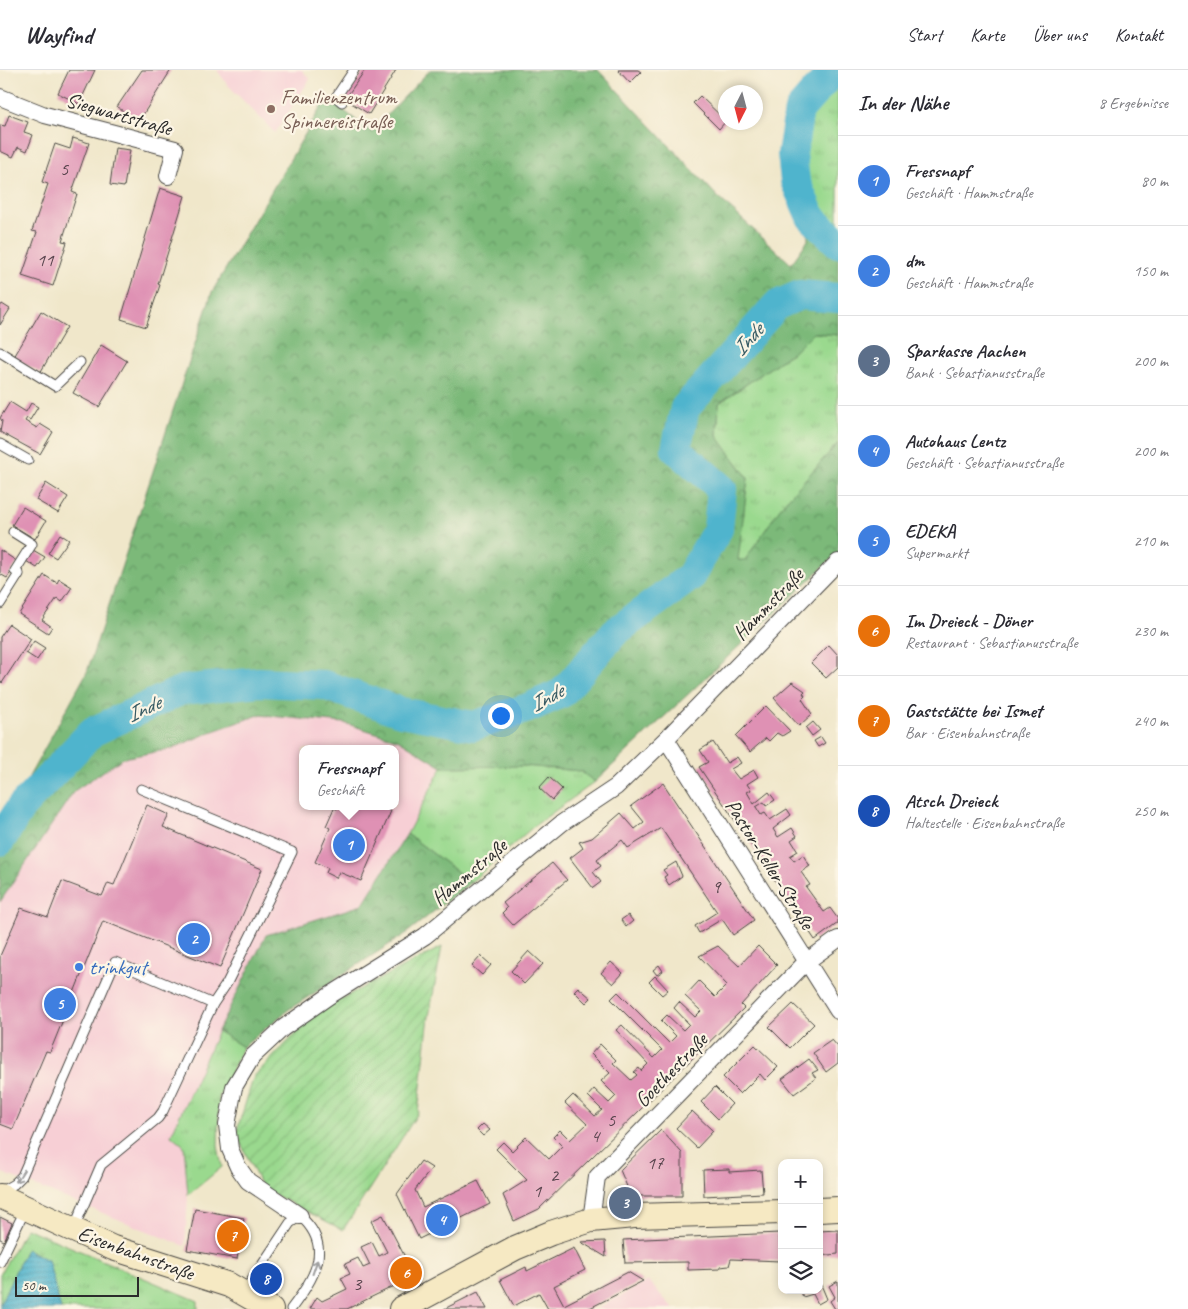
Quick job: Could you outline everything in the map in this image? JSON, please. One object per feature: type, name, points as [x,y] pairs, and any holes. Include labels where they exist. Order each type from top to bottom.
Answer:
[{"type":"main road","name":"Eisenbahnstraße","points":[[0,1196],[113,1248],[244,1292],[270,1309]]},
{"type":"main road","points":[[823,1210],[838,1209]]},
{"type":"main road","points":[[401,1309],[515,1248],[551,1232],[591,1220],[634,1216],[778,1212]]},
{"type":"street","name":"Siegwartstraße","points":[[0,97],[45,115],[175,149],[168,176]]},
{"type":"street","name":"Hammstraße","points":[[300,1216],[248,1181],[238,1167],[230,1149],[227,1125],[234,1087],[252,1057],[283,1028],[329,996],[425,936],[562,823],[616,787],[666,739],[838,562]]},
{"type":"street","name":"Pastor-Keller-Straße","points":[[666,739],[838,1011]]},
{"type":"street","name":"Goethestraße","points":[[591,1220],[597,1177],[806,962],[838,939]]},
{"type":"lane","points":[[342,102],[336,97],[354,70]]},
{"type":"lane","points":[[0,352],[55,386],[80,362]]},
{"type":"lane","points":[[0,444],[28,460]]},
{"type":"lane","points":[[0,604],[19,574],[15,571],[32,544],[13,532]]},
{"type":"lane","points":[[73,1230],[101,1165],[158,1118],[163,1111],[213,1004],[227,983],[292,852],[141,788]]},
{"type":"lane","points":[[0,1192],[14,1184],[22,1176],[115,962],[213,1004]]},
{"type":"lane","points":[[0,1262],[26,1208]]},
{"type":"lane","points":[[244,1292],[290,1223],[300,1216],[313,1228],[319,1244],[318,1260],[310,1281],[291,1309]]},
{"type":"shaded area","name":"Familienzentrum Spinnereistraße","points":[[217,70],[302,70],[310,79],[275,133],[227,84]]},
{"type":"shaded area","points":[[259,715],[344,723],[399,740],[442,767],[407,834],[362,905],[266,935],[218,1031],[171,1135],[184,1146],[188,1195],[185,1246],[0,1172],[0,902],[74,791],[123,758],[171,749],[213,731]]},
{"type":"shaded area","points":[[648,1281],[674,1309],[596,1309]]},
{"type":"green space","points":[[430,70],[598,70],[718,197],[791,264],[808,240],[807,223],[824,216],[838,228],[838,335],[813,333],[796,350],[719,403],[717,436],[748,478],[738,560],[745,560],[783,504],[838,443],[838,553],[595,782],[580,771],[524,766],[442,767],[399,740],[344,723],[259,715],[213,731],[171,749],[123,758],[74,791],[0,902],[0,829],[87,672],[212,292],[327,97],[371,132]]},
{"type":"green space","points":[[838,72],[838,228],[824,216],[817,219],[803,181],[798,154],[798,140],[804,109]]},
{"type":"green space","points":[[813,333],[838,335],[838,443],[783,504],[745,561],[737,560],[748,478],[717,436],[719,403],[796,350]]},
{"type":"green space","points":[[524,766],[580,771],[595,782],[534,826],[471,882],[407,834],[442,767]]},
{"type":"green space","points":[[407,834],[471,882],[404,935],[288,1010],[243,1047],[218,1031],[266,935],[362,905]]},
{"type":"green space","points":[[442,947],[429,1016],[418,1113],[343,1230],[262,1188],[236,1133],[254,1076],[319,1010]]},
{"type":"green space","points":[[218,1031],[243,1047],[219,1097],[218,1146],[222,1167],[188,1195],[184,1146],[171,1135]]},
{"type":"green space","points":[[26,1228],[198,1301],[198,1309],[137,1309],[133,1307],[132,1309],[61,1309],[48,1260],[26,1249],[0,1304],[0,1274]]},
{"type":"water","points":[[26,1249],[48,1260],[61,1309],[0,1309],[0,1304]]},
{"type":"building","points":[[69,70],[95,70],[79,104],[58,93]]},
{"type":"building","points":[[142,70],[171,70],[139,121],[117,107]]},
{"type":"building","points":[[365,70],[396,70],[369,114],[345,99]]},
{"type":"building","points":[[618,70],[638,70],[641,72],[630,83]]},
{"type":"building","points":[[700,96],[718,113],[718,128],[693,103]]},
{"type":"building","points":[[9,115],[28,122],[24,132],[33,135],[27,151],[18,147],[13,157],[0,151],[0,125],[5,126]]},
{"type":"building","points":[[73,138],[89,143],[72,192],[77,194],[62,241],[67,242],[53,286],[22,276],[37,232],[32,231],[48,184],[42,182],[55,144],[70,149]]},
{"type":"building","points":[[115,148],[130,150],[124,187],[110,185]]},
{"type":"building","points":[[160,188],[185,196],[146,327],[121,319]]},
{"type":"building","points":[[2,304],[10,309],[0,325],[0,307]]},
{"type":"building","points":[[41,311],[67,327],[40,373],[14,357]]},
{"type":"building","points":[[101,345],[127,361],[99,407],[73,393]]},
{"type":"building","points":[[10,402],[26,412],[31,403],[38,407],[30,420],[27,418],[25,421],[37,428],[40,424],[53,432],[40,454],[0,432],[2,421],[0,418]]},
{"type":"building","points":[[46,483],[68,497],[58,513],[36,500]]},
{"type":"building","points":[[23,507],[46,521],[35,539],[12,525]]},
{"type":"building","points":[[60,534],[69,540],[56,558],[48,553]]},
{"type":"building","points":[[0,550],[18,562],[7,578],[0,574]]},
{"type":"building","points":[[33,550],[45,557],[37,568],[26,561]]},
{"type":"building","points":[[44,575],[57,583],[59,579],[72,587],[62,602],[57,598],[42,620],[52,627],[48,633],[19,614]]},
{"type":"building","points":[[9,624],[31,639],[2,683],[0,681],[0,637]]},
{"type":"building","points":[[34,641],[45,648],[37,660],[26,653]]},
{"type":"building","points":[[829,645],[838,655],[838,667],[826,678],[811,663]]},
{"type":"building","points":[[792,682],[805,691],[803,693],[805,696],[802,699],[812,714],[799,726],[774,698]]},
{"type":"building","points":[[766,706],[790,731],[782,736],[777,733],[769,741],[766,738],[750,752],[736,736]]},
{"type":"building","points":[[813,722],[820,730],[812,736],[806,728]]},
{"type":"building","points":[[821,737],[825,743],[818,747],[814,741]]},
{"type":"building","points":[[713,742],[727,763],[737,757],[741,763],[731,769],[739,779],[754,770],[758,777],[747,784],[751,790],[747,792],[754,804],[769,792],[775,800],[766,806],[764,802],[756,807],[761,815],[765,813],[770,820],[787,809],[791,815],[773,829],[778,837],[792,828],[797,836],[791,840],[798,851],[790,856],[794,861],[803,855],[810,866],[801,872],[810,885],[806,887],[824,912],[830,908],[838,919],[838,923],[815,940],[699,767],[708,762],[700,750]]},
{"type":"building","points":[[549,777],[562,789],[552,800],[539,788]]},
{"type":"building","points":[[663,783],[754,920],[733,935],[722,919],[699,933],[695,926],[717,912],[661,828],[628,848],[622,840],[597,860],[601,866],[593,872],[601,882],[593,888],[570,858],[583,848],[579,842],[592,838],[621,813],[635,829],[644,822],[631,806]]},
{"type":"building","points":[[147,805],[169,815],[163,827],[262,869],[220,968],[103,921],[50,1052],[46,1051],[13,1129],[0,1124],[0,956],[21,908],[48,917],[62,881],[102,896],[108,883],[114,885]]},
{"type":"building","points":[[333,810],[391,811],[361,881],[339,872],[336,878],[326,873],[328,868],[315,862],[330,828],[326,826]]},
{"type":"building","points":[[676,862],[682,876],[669,885],[664,877],[667,875],[663,870]]},
{"type":"building","points":[[552,863],[567,880],[513,925],[502,913],[507,908],[503,903]]},
{"type":"building","points":[[628,915],[633,921],[626,927],[621,920]]},
{"type":"building","points":[[718,946],[739,966],[758,946],[777,965],[741,1005],[744,1008],[539,1209],[514,1221],[503,1195],[527,1180],[496,1149],[503,1142],[512,1151],[526,1137],[549,1159],[562,1146],[553,1137],[560,1130],[570,1140],[587,1124],[565,1103],[573,1095],[595,1116],[602,1110],[588,1096],[594,1089],[609,1103],[616,1096],[601,1081],[610,1073],[591,1054],[600,1044],[616,1060],[613,1063],[631,1080],[637,1075],[634,1072],[639,1068],[641,1071],[648,1064],[616,1030],[622,1025],[654,1058],[662,1050],[611,999],[618,992],[669,1043],[676,1036],[661,1021],[667,1015],[683,1030],[689,1024],[674,1008],[679,1002],[695,1017],[701,1011],[685,996],[699,981],[715,997],[727,985],[699,956]]},
{"type":"building","points":[[529,951],[543,964],[524,984],[511,971]]},
{"type":"building","points":[[481,956],[491,965],[482,975],[472,966]]},
{"type":"building","points":[[611,962],[623,973],[613,984],[601,973]]},
{"type":"building","points":[[659,965],[663,971],[657,975],[653,970]]},
{"type":"building","points":[[655,976],[668,990],[662,995],[649,982]]},
{"type":"building","points":[[578,987],[591,998],[586,1003],[574,991]]},
{"type":"building","points":[[793,1004],[814,1024],[790,1048],[769,1027]]},
{"type":"building","points":[[832,1040],[838,1047],[838,1063],[826,1072],[813,1053]]},
{"type":"building","points":[[755,1045],[778,1067],[765,1080],[760,1074],[740,1094],[723,1077]]},
{"type":"building","points":[[809,1059],[818,1070],[812,1073],[816,1078],[794,1094],[782,1079]]},
{"type":"building","points":[[715,1087],[732,1104],[718,1119],[701,1102]]},
{"type":"building","points":[[692,1111],[713,1131],[697,1148],[676,1128]]},
{"type":"building","points":[[483,1124],[490,1130],[483,1136],[477,1130]]},
{"type":"building","points":[[661,1130],[682,1153],[682,1196],[631,1196],[620,1170]]},
{"type":"building","points":[[421,1161],[432,1168],[415,1190],[423,1207],[478,1181],[490,1204],[419,1239],[397,1194]]},
{"type":"building","points":[[729,1169],[729,1172],[761,1170],[763,1193],[704,1196],[703,1170]]},
{"type":"building","points":[[195,1209],[244,1218],[237,1259],[187,1250]]},
{"type":"building","points":[[383,1215],[415,1276],[347,1309],[310,1309],[317,1297],[322,1301],[347,1289],[341,1278],[350,1274],[345,1264],[358,1258],[363,1268],[370,1265],[361,1247],[372,1242],[379,1256],[387,1252],[371,1221]]},
{"type":"building","points":[[0,1217],[12,1223],[4,1241],[0,1239]]},
{"type":"building","points":[[838,1230],[838,1254],[823,1256],[823,1231]]},
{"type":"building","points":[[778,1233],[778,1261],[731,1259],[729,1266],[720,1267],[720,1269],[688,1270],[688,1262],[625,1263],[623,1240]]},
{"type":"building","points":[[605,1241],[606,1257],[581,1242]]},
{"type":"building","points":[[574,1248],[585,1270],[554,1286],[564,1305],[628,1272],[643,1281],[588,1309],[548,1309],[539,1293],[514,1306],[500,1280],[526,1267],[527,1271]]},
{"type":"building","points":[[838,1281],[838,1309],[835,1309],[830,1301],[835,1297],[829,1286]]},
{"type":"building","points":[[823,1290],[827,1299],[818,1304],[813,1294],[823,1294]]},
{"type":"building","points":[[478,1292],[487,1309],[444,1309]]},
{"type":"building","points":[[802,1294],[813,1294],[803,1297]]},
{"type":"waterway","name":"Inde","points":[[834,70],[799,110],[792,154],[795,181],[811,217],[838,243]]},
{"type":"waterway","name":"Inde","points":[[0,841],[21,807],[92,732],[182,690],[259,682],[324,685],[401,712],[473,726],[528,708],[562,693],[615,632],[690,577],[718,529],[722,489],[676,449],[685,408],[777,305],[800,295],[838,298]]},
{"type":"place","name":"Familienzentrum Spinnereistraße","points":[[271,109]]},
{"type":"place","name":"Fressnapf","points":[[349,845]]},
{"type":"place","name":"dm","points":[[194,939]]},
{"type":"place","name":"trinkgut","points":[[79,967]]},
{"type":"place","name":"EDEKA","points":[[60,1004]]},
{"type":"place","name":"Sparkasse Aachen","points":[[625,1203]]},
{"type":"place","name":"Autohaus Lentz","points":[[442,1220]]},
{"type":"place","name":"Gaststätte bei Ismet","points":[[233,1236]]},
{"type":"place","name":"Im Dreieck - Döner","points":[[406,1273]]},
{"type":"place","name":"Atsch Dreieck","points":[[266,1279]]}]
